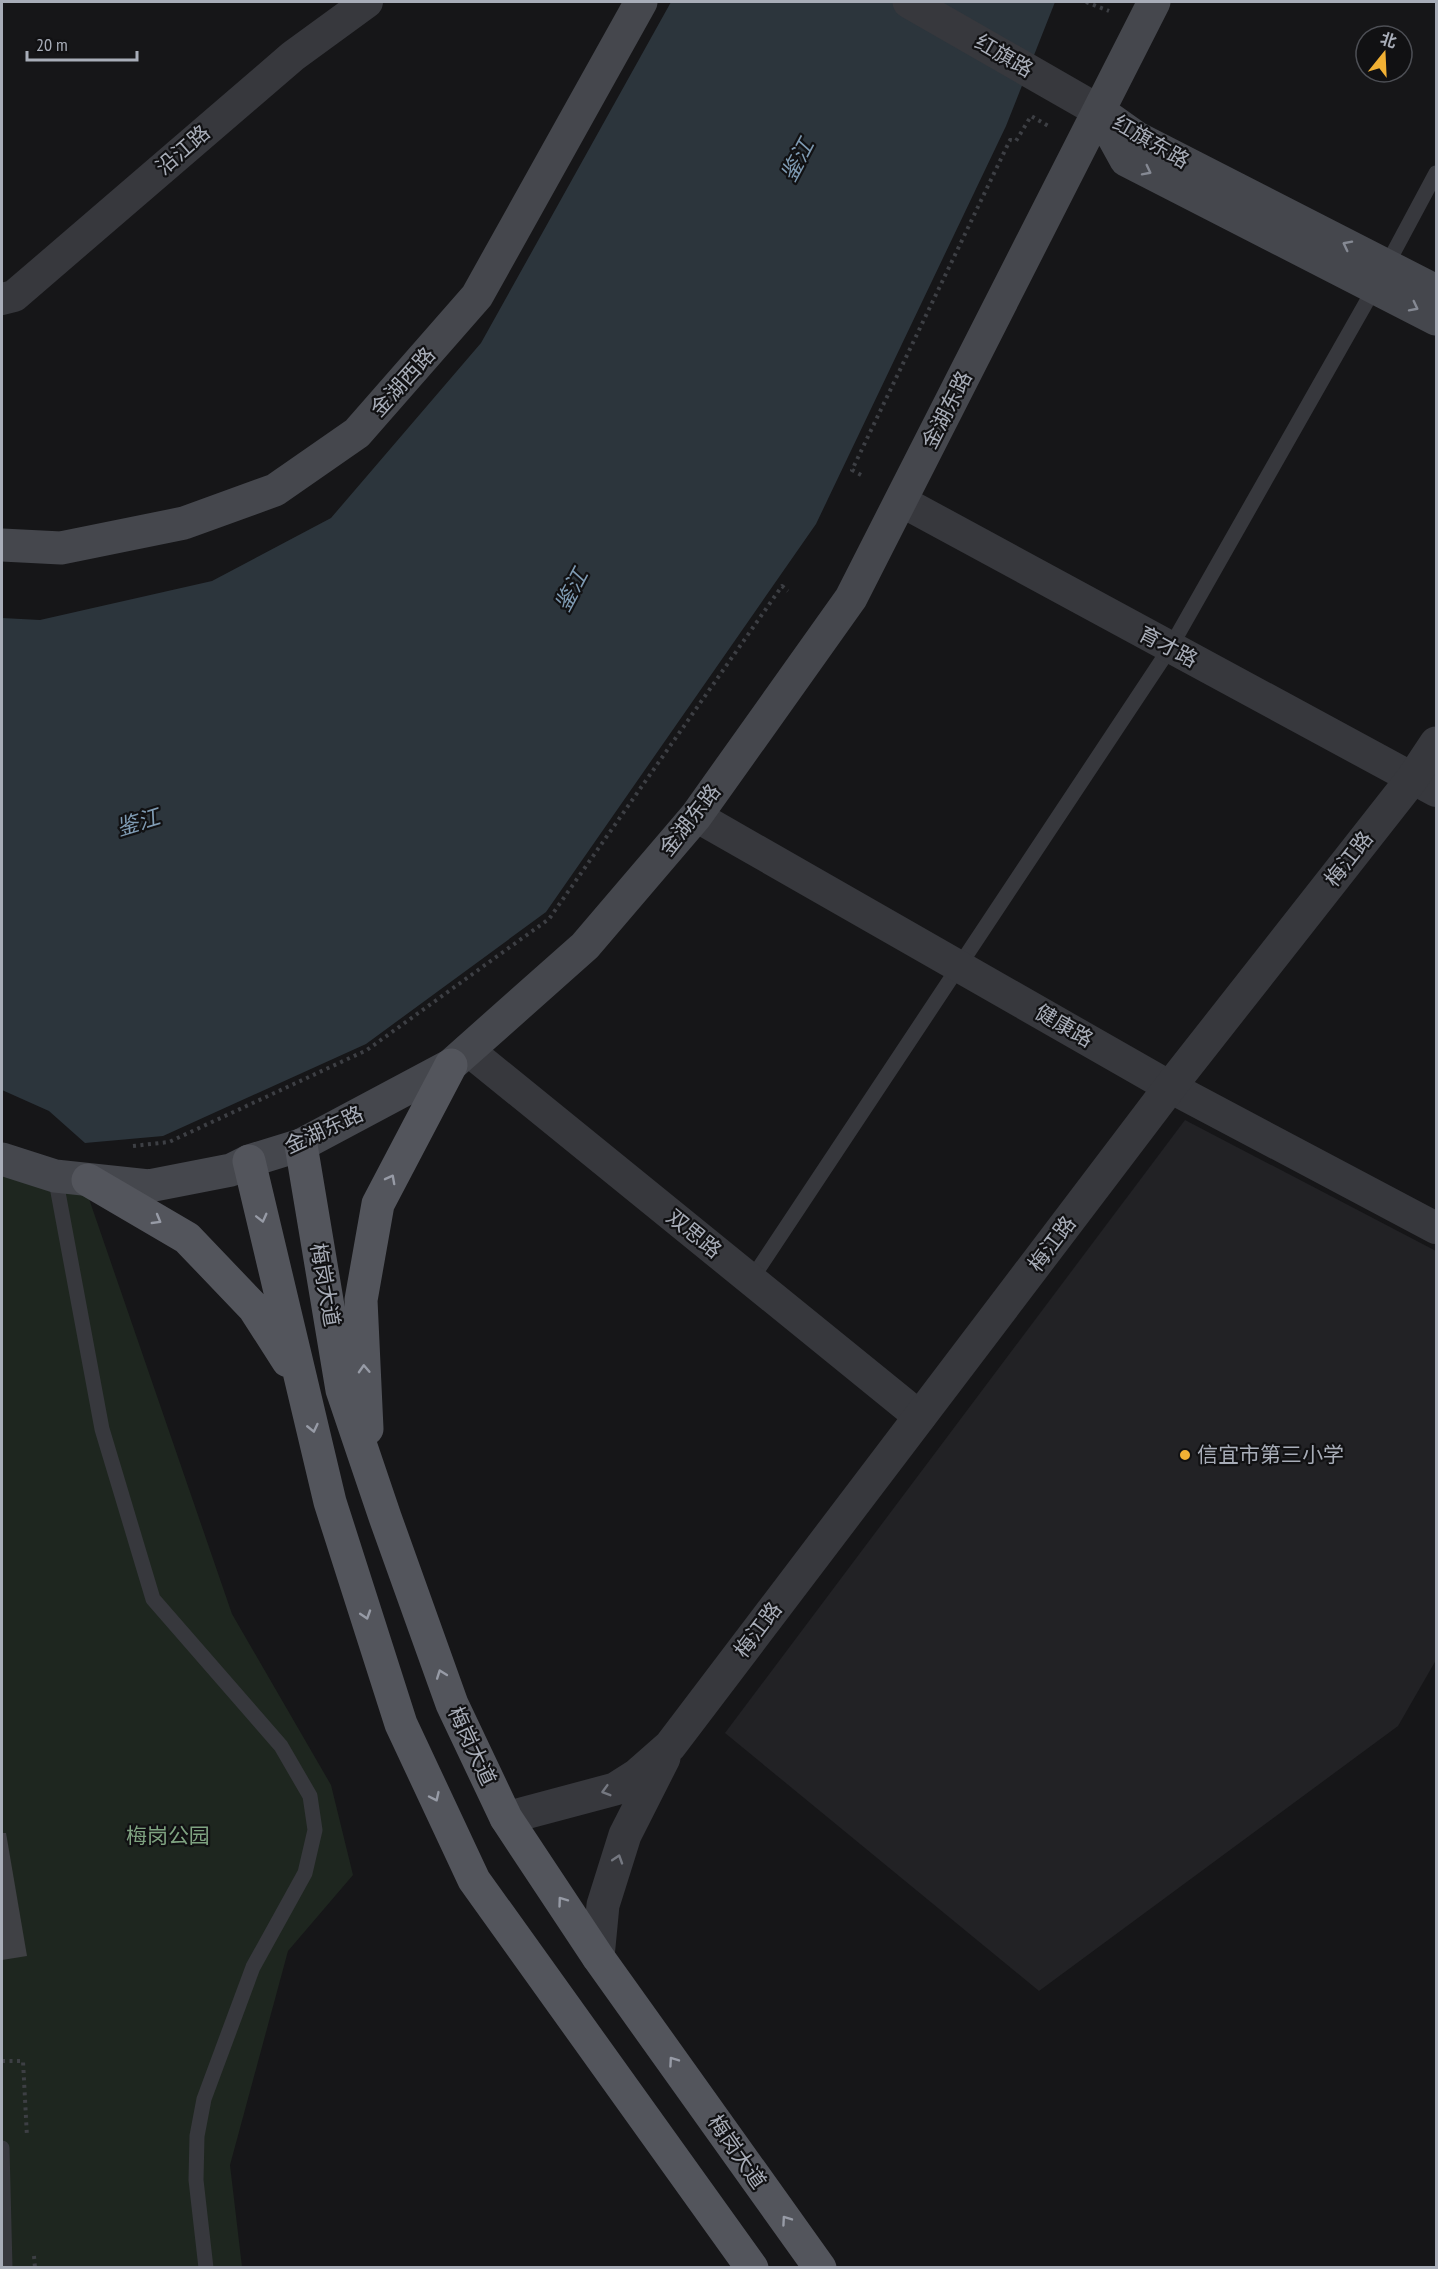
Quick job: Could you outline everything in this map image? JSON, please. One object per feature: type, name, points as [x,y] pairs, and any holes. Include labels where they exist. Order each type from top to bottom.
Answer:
[{"type":"main road","name":"金湖西路","points":[[2,545],[61,548],[184,523],[275,490],[357,433],[477,296],[640,2]]},
{"type":"main road","name":"金湖东路","points":[[2,1159],[55,1176],[149,1186],[231,1170],[249,1161],[301,1145],[459,1058],[585,946],[696,816],[851,598],[1154,2]]},
{"type":"main road","name":"红旗东路","points":[[1099,111],[1137,138],[1381,276],[1437,319]]},
{"type":"main road","name":"红旗东路","points":[[1381,276],[1437,291]]},
{"type":"main road","points":[[369,1469],[361,1300],[378,1204],[459,1058]]},
{"type":"main road","name":"梅岗大道","points":[[301,1145],[342,1390],[452,1704],[506,1818],[598,1957],[820,2268]]},
{"type":"main road","name":"梅岗大道","points":[[249,1161],[330,1502],[401,1724],[474,1880],[752,2268]]},
{"type":"main road","points":[[88,1180],[187,1238],[254,1308],[303,1385]]},
{"type":"street","name":"沿江路","points":[[2,299],[14,296],[292,56],[368,2]]},
{"type":"street","name":"红旗路","points":[[909,2],[1099,111]]},
{"type":"street","name":"育才路","points":[[901,501],[1424,785]]},
{"type":"street","name":"梅江路","points":[[670,1746],[1170,1087],[1424,785],[1437,743]]},
{"type":"street","name":"健康路","points":[[696,816],[1170,1087],[1437,1228]]},
{"type":"street","name":"双思路","points":[[459,1058],[752,1280],[920,1417]]},
{"type":"street","points":[[506,1818],[615,1789],[637,1775],[670,1746]]},
{"type":"street","points":[[598,1957],[603,1905],[625,1835],[670,1746]]},
{"type":"lane","points":[[752,1280],[1170,648],[1437,173]]},
{"type":"lane","points":[[55,1176],[102,1429],[153,1599],[281,1746],[310,1796],[315,1830],[305,1873],[254,1967],[204,2099],[197,2136],[196,2180],[206,2268]]},
{"type":"lane","points":[[2,2148],[5,2268]]},
{"type":"path","points":[[1086,2],[1113,13]]},
{"type":"path","points":[[861,475],[852,470],[1010,140],[1016,141],[1030,116],[1053,129]]},
{"type":"path","points":[[128,1147],[170,1142],[367,1050],[549,919],[620,825],[782,586],[788,591]]},
{"type":"shaded area","name":"信宜市第三小学","points":[[1185,1120],[1436,1251],[1436,1660],[1398,1726],[1039,1991],[725,1733]]},
{"type":"green space","name":"梅岗公园","points":[[2,1171],[87,1193],[232,1614],[331,1785],[353,1875],[288,1951],[230,2165],[242,2267],[2,2268]]},
{"type":"water","name":"鉴江","points":[[671,2],[1055,2],[1006,126],[816,524],[546,912],[366,1044],[163,1136],[85,1143],[49,1111],[2,1090],[2,618],[40,620],[212,581],[331,518],[481,343]]},
{"type":"building","points":[[2,1833],[6,1833],[27,1956],[2,1960]]},
{"type":"place","name":"信宜市第三小学","points":[[1185,1455]]}]
